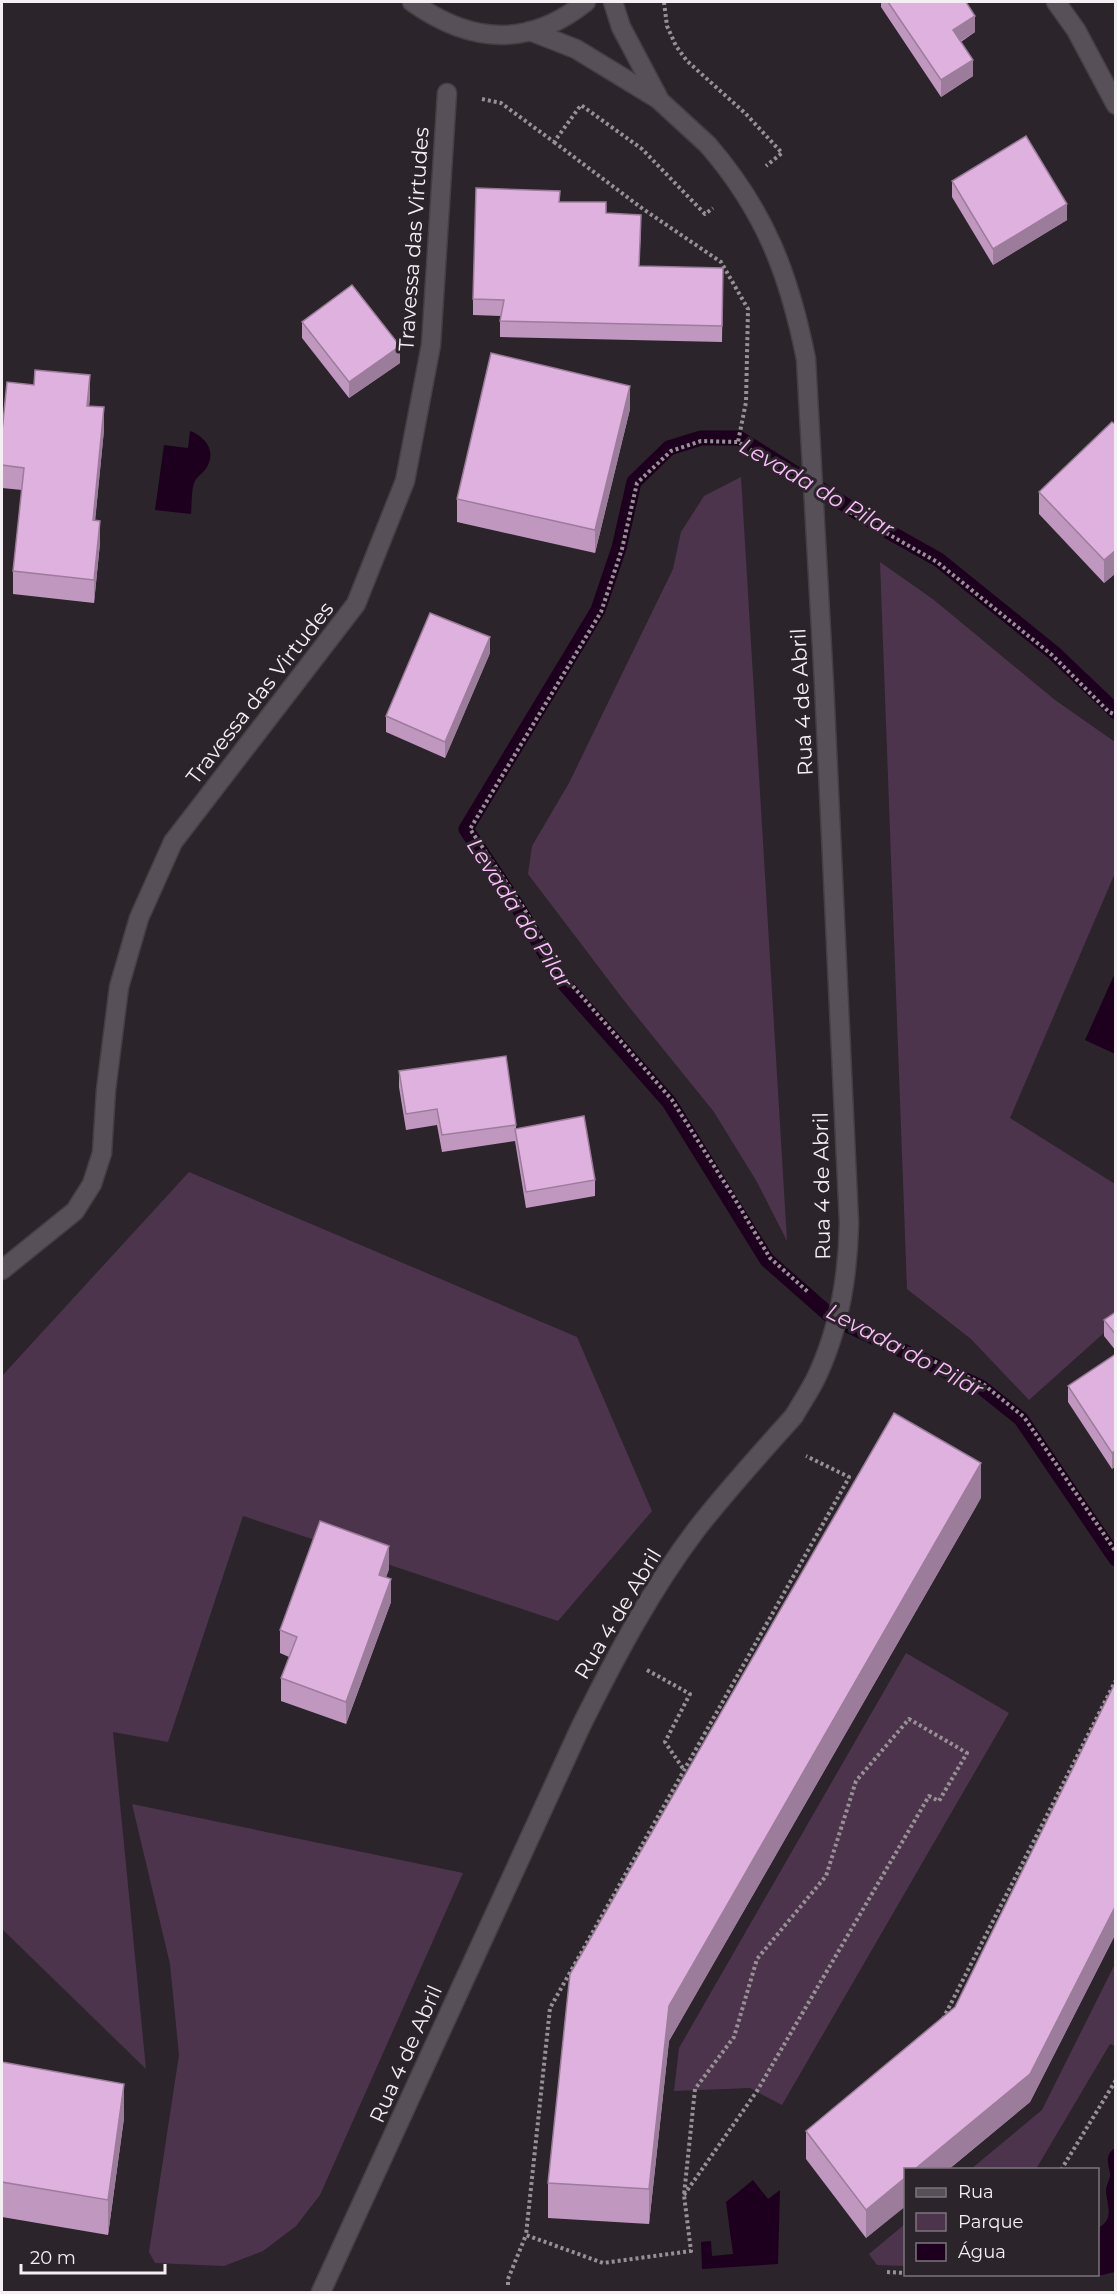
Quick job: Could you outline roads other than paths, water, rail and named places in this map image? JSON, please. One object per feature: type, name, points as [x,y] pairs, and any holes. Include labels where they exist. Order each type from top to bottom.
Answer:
[{"type":"street","points":[[412,2],[447,23],[479,34],[505,35],[530,31],[560,20],[586,2]]},
{"type":"street","name":"Rua 4 de Abril","points":[[613,2],[621,27],[658,99]]},
{"type":"street","points":[[1056,2],[1076,30],[1116,105]]},
{"type":"street","name":"Rua 4 de Abril","points":[[321,2292],[581,1726],[613,1663],[649,1598],[696,1530],[794,1416],[817,1376],[834,1335],[843,1299],[848,1260],[849,1223],[824,684],[806,359],[798,318],[787,277],[770,238],[732,173],[708,145],[658,99],[576,49],[530,31]]},
{"type":"street","name":"Travessa das Virtudes","points":[[2,1270],[75,1211],[92,1184],[102,1153],[106,1090],[119,987],[139,918],[173,842],[356,604],[405,481],[431,345],[447,93]]},
{"type":"water","points":[[190,431],[201,437],[210,450],[210,461],[194,484],[191,514],[155,510],[164,445],[188,448]]},
{"type":"water","points":[[1115,973],[1116,1052],[1115,1054],[1085,1040]]},
{"type":"water","points":[[1115,2148],[1115,2272],[1099,2275],[1099,2227],[1107,2221],[1108,2216],[1106,2191],[1110,2175],[1108,2159]]},
{"type":"water","points":[[753,2180],[768,2199],[780,2190],[778,2264],[702,2269],[701,2242],[711,2241],[712,2256],[733,2254],[726,2202]]},
{"type":"waterway","name":"Levada do Pilar","points":[[1116,712],[1054,653],[939,560],[882,528],[739,438],[701,438],[669,448],[634,482],[619,548],[598,610],[466,829],[519,909],[560,979],[669,1102],[767,1260],[834,1319],[981,1387],[1021,1419],[1116,1559]]}]
